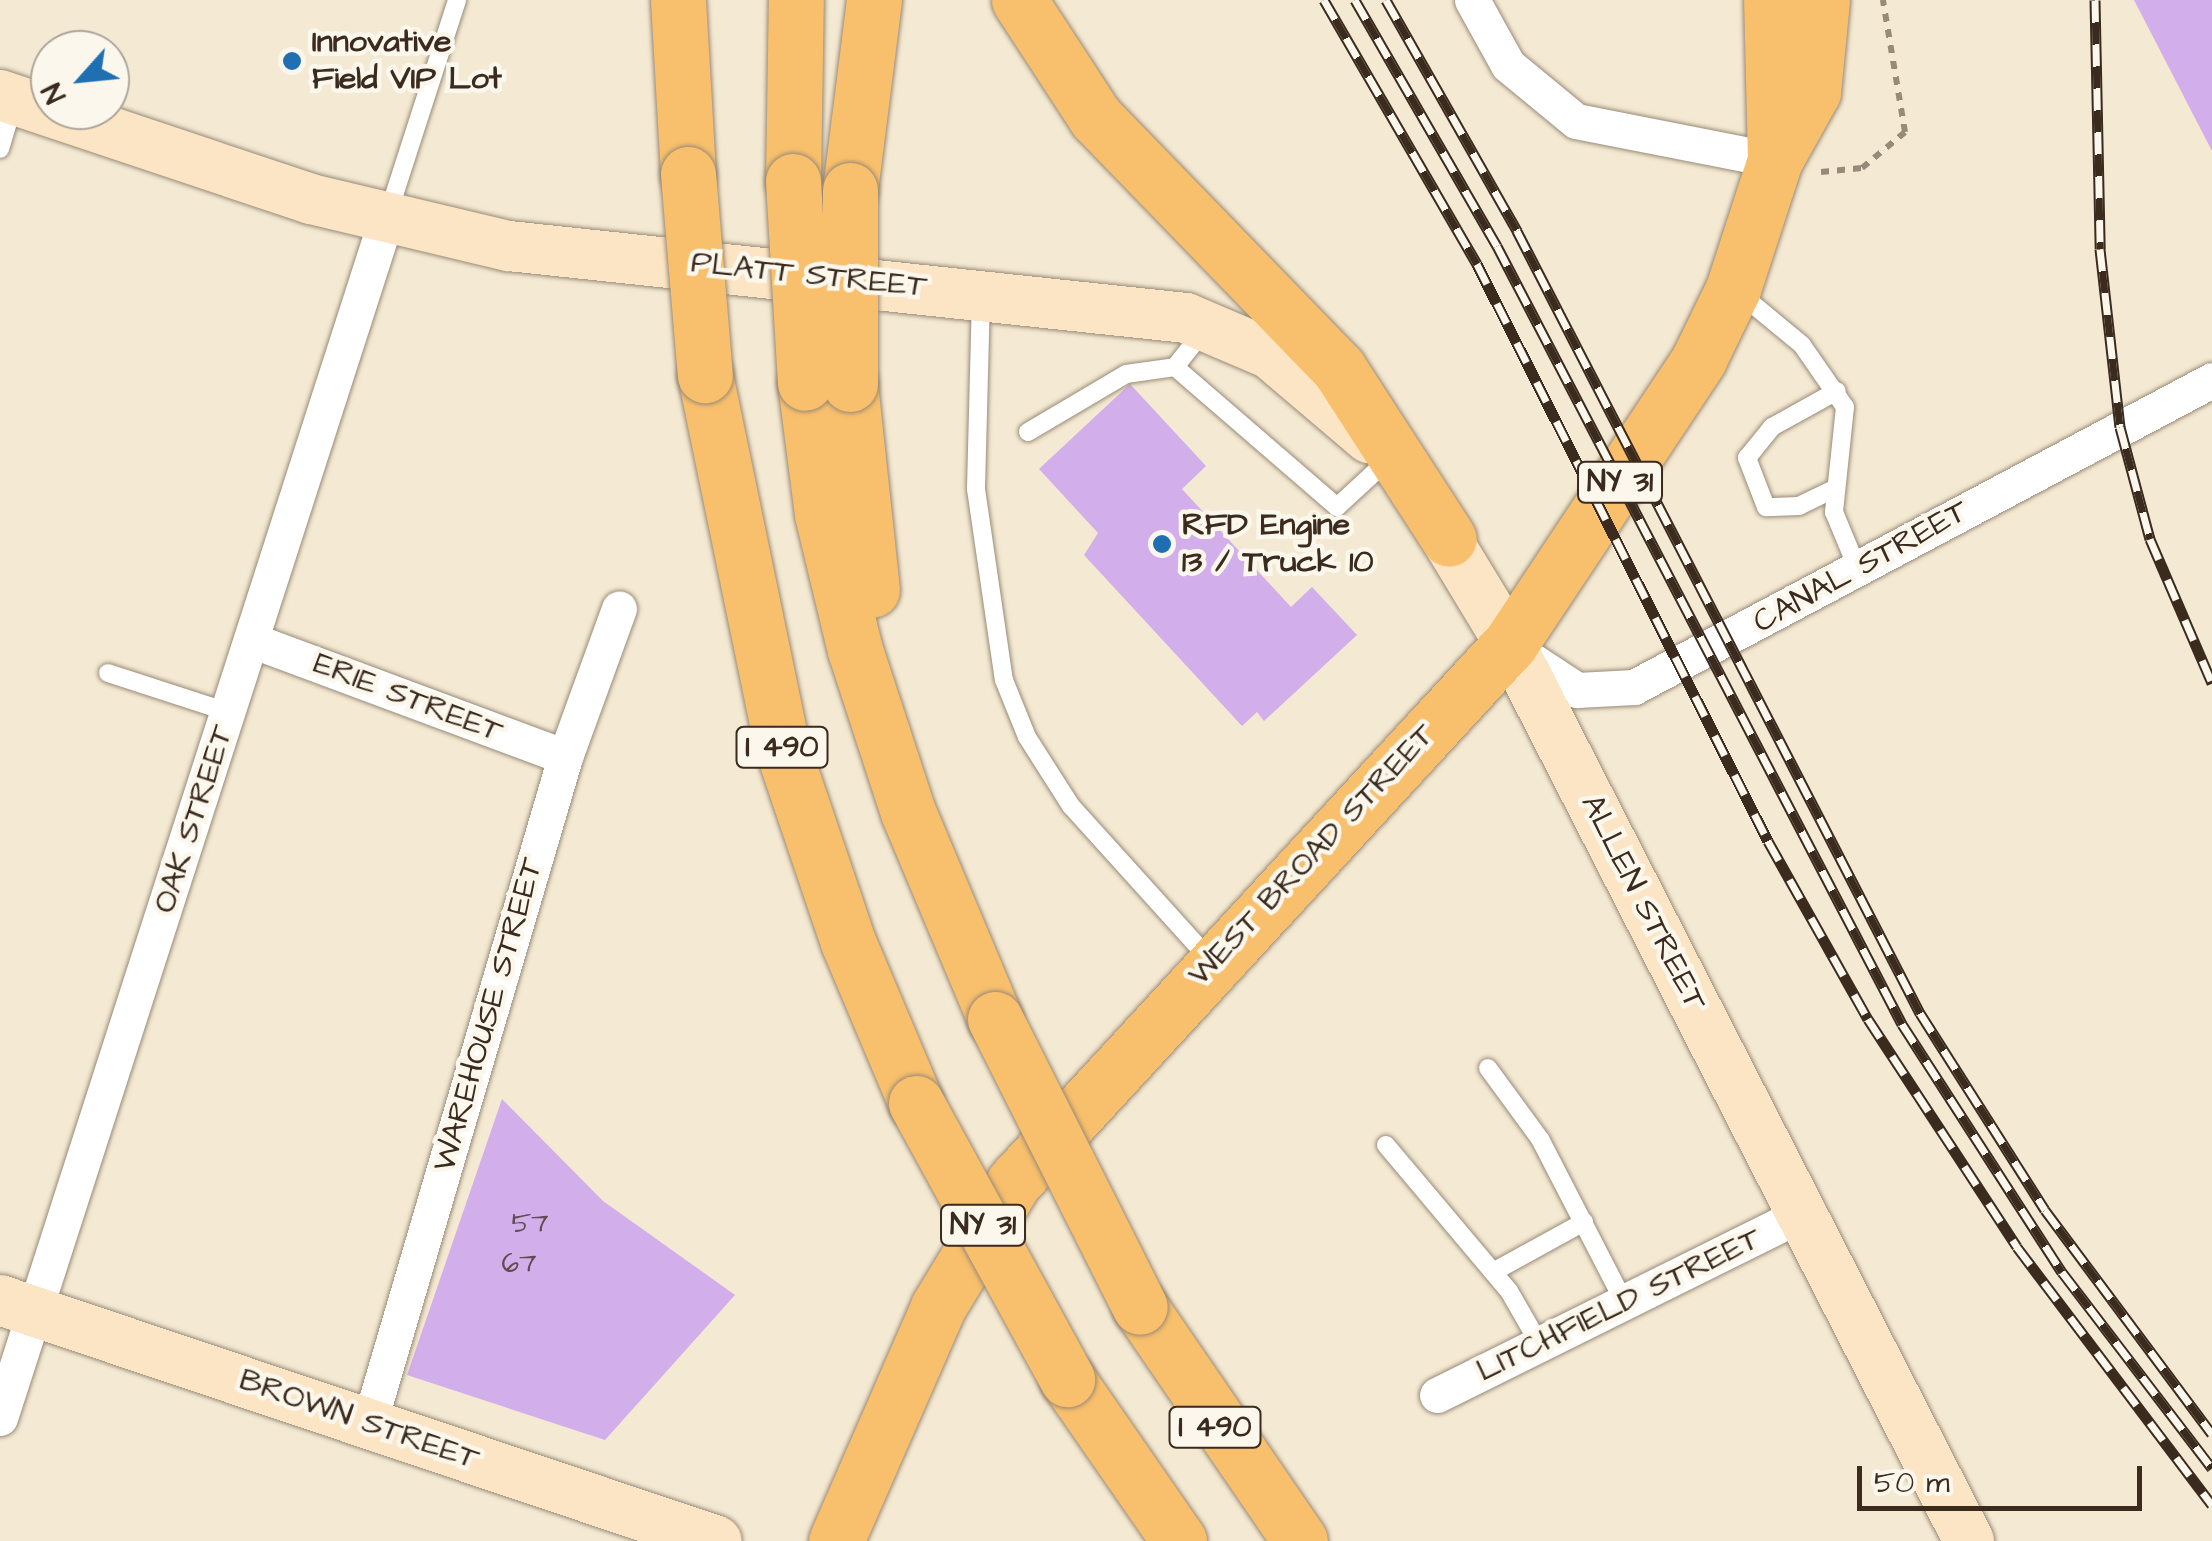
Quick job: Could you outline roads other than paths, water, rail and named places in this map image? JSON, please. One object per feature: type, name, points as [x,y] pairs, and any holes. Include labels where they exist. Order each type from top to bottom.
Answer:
[{"type":"main road","points":[[678,0],[688,174]]},
{"type":"main road","name":"I 490","points":[[692,0],[688,174],[704,375],[782,747],[848,942],[916,1102],[1067,1379],[1179,1541]]},
{"type":"main road","points":[[796,0],[793,181],[827,384]]},
{"type":"main road","points":[[827,384],[874,0]]},
{"type":"main road","points":[[1019,0],[1096,118],[1340,369],[1449,539]]},
{"type":"main road","name":"WEST BROAD STREET","points":[[1771,0],[1775,160]]},
{"type":"main road","name":"WEST BROAD STREET","points":[[836,1541],[922,1340],[983,1226],[1047,1140],[1510,644],[1674,398],[1734,289],[1775,160],[1813,92],[1822,0]]},
{"type":"main road","name":"PLATT STREET","points":[[8,97],[386,219],[546,251],[981,294],[1219,329]]},
{"type":"main road","name":"ALLEN STREET","points":[[1219,329],[1308,381],[1388,460],[1449,539],[1510,644],[1968,1541]]},
{"type":"main road","name":"I 490","points":[[827,384],[822,514],[855,650],[908,812],[995,1020],[1140,1308],[1300,1541]]},
{"type":"main road","name":"BROWN STREET","points":[[18,1306],[717,1541]]},
{"type":"street","points":[[1472,0],[1508,65],[1576,121],[1775,160]]},
{"type":"street","name":"OAK STREET","points":[[0,1418],[18,1306],[228,712],[386,219]]},
{"type":"street","name":"CANAL STREET","points":[[1510,644],[1562,684],[1621,691],[2212,380]]},
{"type":"street","name":"WAREHOUSE STREET","points":[[369,1424],[565,756],[619,609]]},
{"type":"street","name":"ERIE STREET","points":[[251,640],[565,756]]},
{"type":"street","name":"LITCHFIELD STREET","points":[[1437,1396],[1802,1214]]},
{"type":"lane","points":[[386,219],[457,0]]},
{"type":"lane","points":[[0,149],[8,97]]},
{"type":"lane","points":[[1734,289],[1802,345],[1837,392],[1848,432],[1836,488],[1838,536],[1856,565]]},
{"type":"lane","points":[[981,294],[976,490],[1004,680],[1026,737],[1071,806],[1212,962]]},
{"type":"lane","points":[[1028,432],[1126,374],[1175,367],[1219,329]]},
{"type":"lane","points":[[1175,367],[1337,507],[1388,460]]},
{"type":"lane","points":[[1836,488],[1799,506],[1766,507],[1746,458],[1772,427],[1837,392]]},
{"type":"lane","points":[[108,673],[228,712]]},
{"type":"lane","points":[[1488,1068],[1584,1222],[1624,1302]]},
{"type":"lane","points":[[1386,1144],[1493,1272],[1540,1344]]},
{"type":"lane","points":[[1493,1272],[1584,1222]]},
{"type":"railway","points":[[1324,0],[1477,264],[1768,841],[1868,1019],[2017,1247],[2212,1505]]},
{"type":"railway","points":[[1355,0],[1497,246],[1902,1024],[2062,1272],[2212,1468]]},
{"type":"railway","points":[[1386,0],[1517,231],[1920,1013],[2045,1210],[2212,1434]]},
{"type":"railway","points":[[2095,0],[2100,249],[2120,427],[2150,539],[2212,683]]},
{"type":"place","name":"Innovative Field VIP Lot","points":[[292,61]]},
{"type":"place","name":"RFD Engine 13 / Truck 10","points":[[1162,544]]}]
